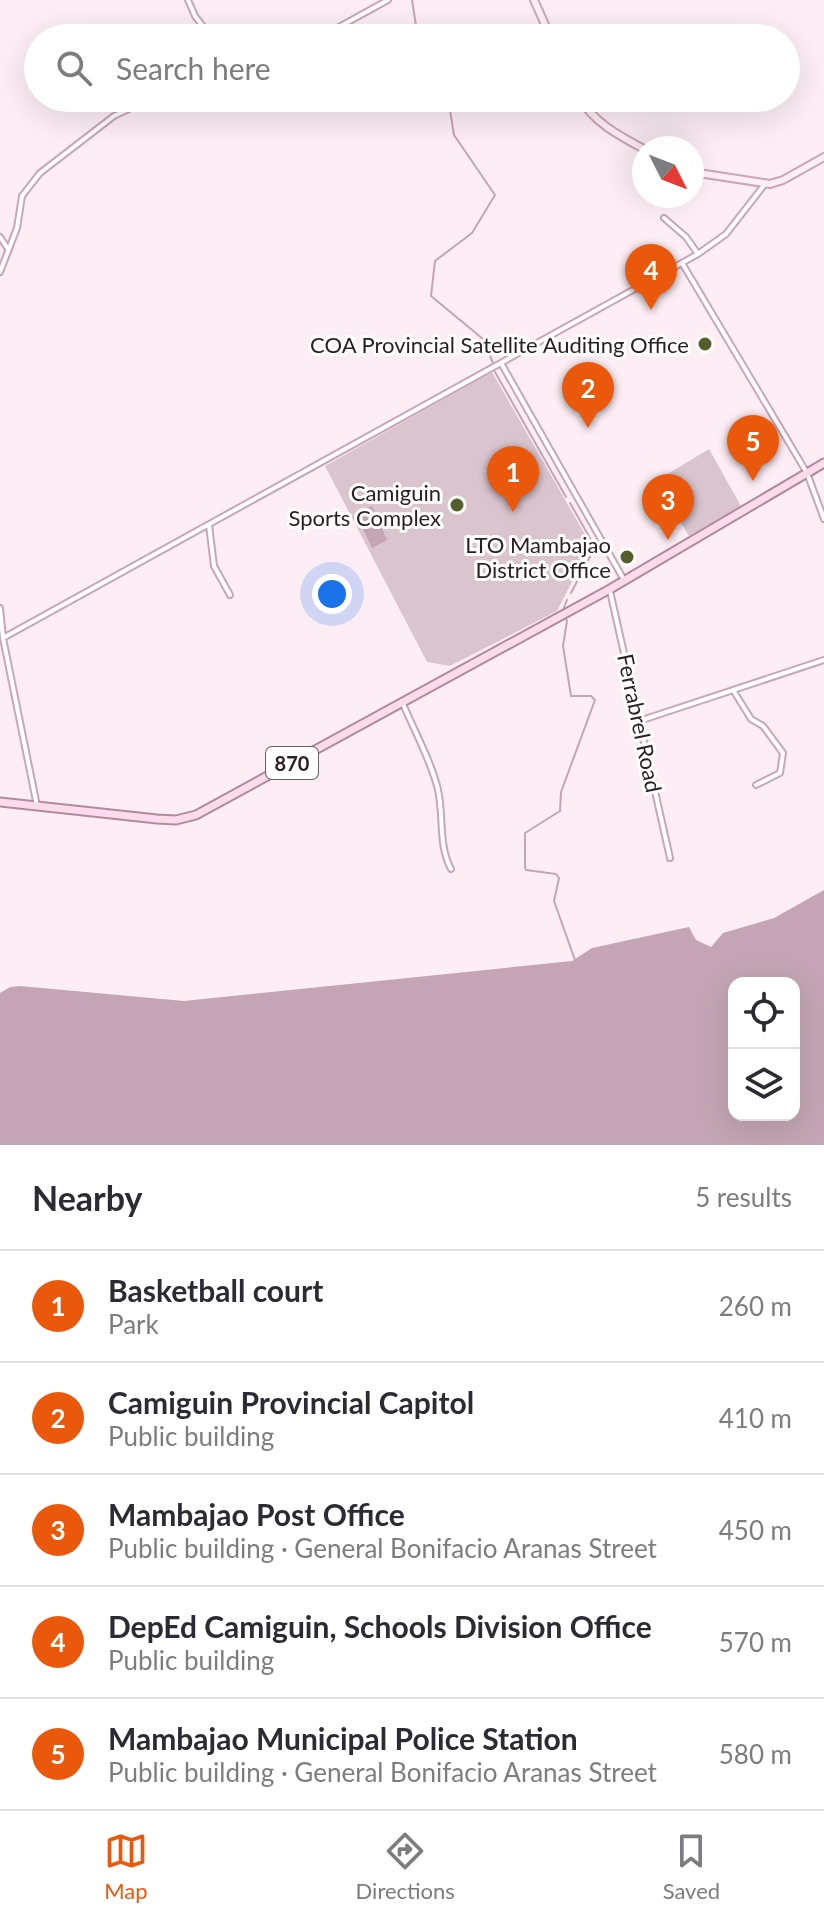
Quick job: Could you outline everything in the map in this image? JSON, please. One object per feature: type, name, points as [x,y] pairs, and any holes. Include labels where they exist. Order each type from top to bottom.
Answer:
[{"type":"main road","name":"870","points":[[0,802],[157,819],[186,818],[206,811],[610,589],[824,463]]},
{"type":"street","points":[[188,0],[201,24]]},
{"type":"street","points":[[344,24],[388,0]]},
{"type":"street","points":[[534,0],[545,24]]},
{"type":"street","points":[[0,272],[17,228],[22,196],[40,173],[123,112]]},
{"type":"street","points":[[590,112],[632,141]]},
{"type":"street","points":[[704,174],[765,184],[783,180],[824,157]]},
{"type":"street","points":[[3,638],[698,254],[726,234],[765,184]]},
{"type":"street","points":[[664,218],[698,254]]},
{"type":"street","points":[[0,237],[8,250]]},
{"type":"street","points":[[682,263],[807,473],[824,519]]},
{"type":"street","points":[[501,363],[624,580]]},
{"type":"street","points":[[209,525],[214,566],[230,595]]},
{"type":"street","name":"Ferrabrel Road","points":[[610,589],[670,858]]},
{"type":"street","points":[[0,608],[3,638],[37,806]]},
{"type":"street","points":[[639,721],[824,660]]},
{"type":"street","points":[[733,690],[751,719],[763,726],[783,753],[780,773],[756,785]]},
{"type":"street","points":[[402,702],[438,786],[443,842],[451,869]]},
{"type":"shaded area","name":"Camiguin Sports Complex","points":[[492,372],[591,545],[557,611],[450,666],[427,662],[325,466]]},
{"type":"shaded area","points":[[709,449],[741,506],[689,536],[656,481]]},
{"type":"shaded area","points":[[372,506],[387,540],[372,548],[356,514]]},
{"type":"shaded area","points":[[824,890],[824,1145],[0,1145],[0,993],[10,987],[184,1001],[572,961],[592,948],[689,927],[696,940],[711,947],[723,933],[774,918]]},
{"type":"waterway","points":[[412,0],[416,24]]},
{"type":"waterway","points":[[450,112],[454,135],[495,195],[472,233],[435,261],[431,296],[483,339],[493,363]]},
{"type":"waterway","points":[[495,372],[566,497]]},
{"type":"waterway","points":[[570,503],[595,547],[571,593]]},
{"type":"waterway","points":[[563,610],[567,600]]},
{"type":"waterway","points":[[565,616],[563,646],[571,696],[591,696],[595,700],[561,792],[560,811],[525,833],[525,867],[526,870],[556,874],[559,878],[554,901],[575,960]]},
{"type":"place","name":"DepEd Camiguin, Schools Division Office","points":[[651,310]]},
{"type":"place","name":"COA Provincial Satellite Auditing Office","points":[[705,344]]},
{"type":"place","name":"Camiguin Provincial Capitol","points":[[588,428]]},
{"type":"place","name":"Mambajao Municipal Police Station","points":[[753,481]]},
{"type":"place","name":"Camiguin Sports Complex","points":[[457,505]]},
{"type":"place","name":"Basketball court","points":[[513,512]]},
{"type":"place","name":"Mambajao Post Office","points":[[668,540]]},
{"type":"place","name":"LTO Mambajao District Office","points":[[627,557]]}]
